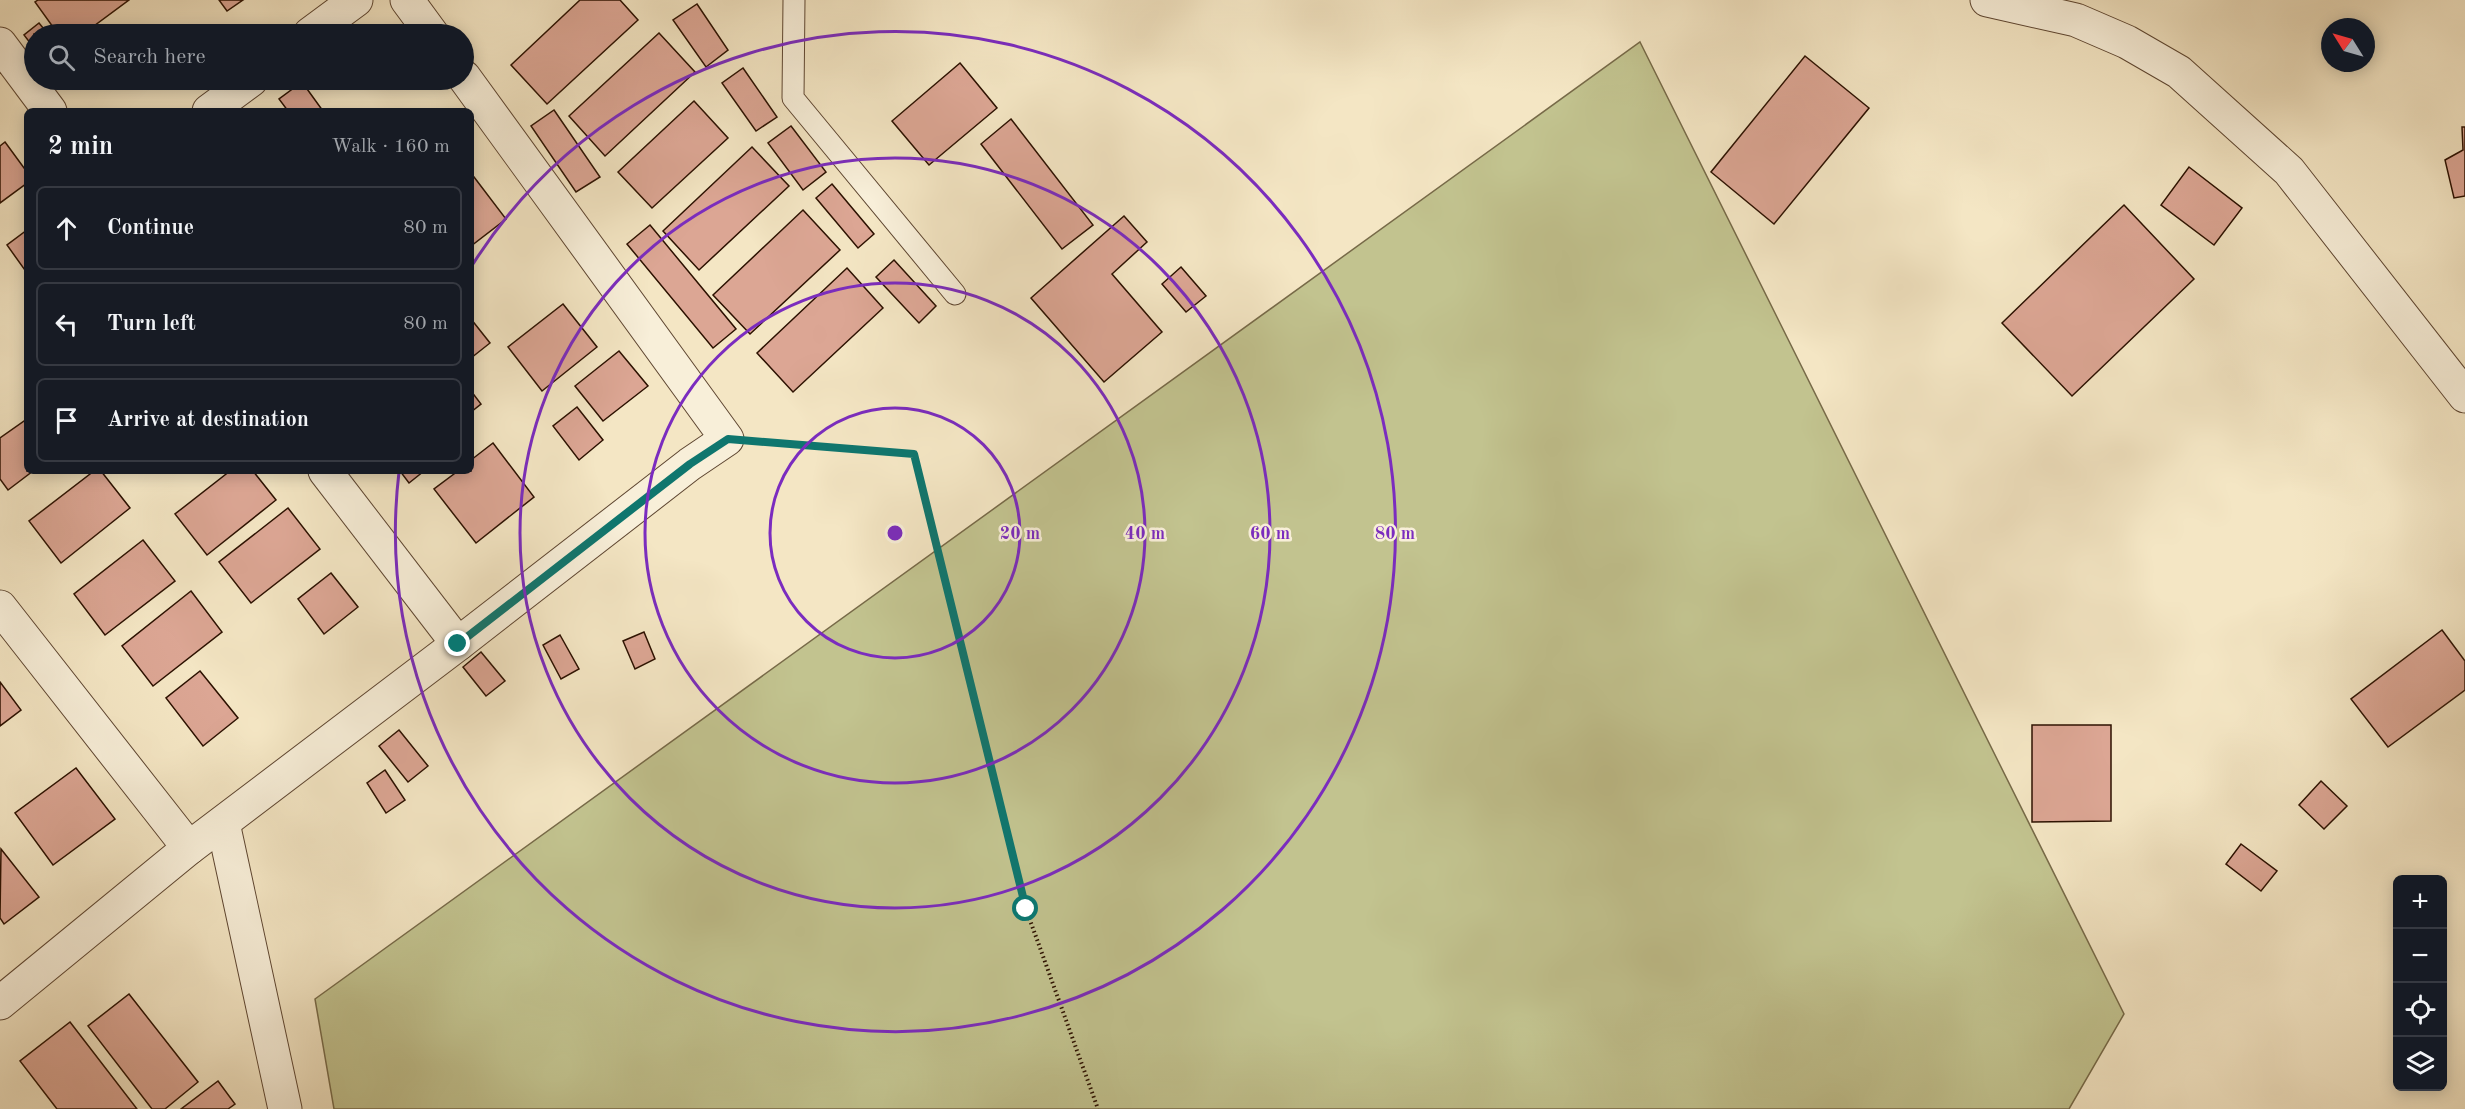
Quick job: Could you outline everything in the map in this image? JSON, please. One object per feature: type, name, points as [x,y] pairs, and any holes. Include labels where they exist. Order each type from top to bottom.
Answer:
[{"type":"street","points":[[324,24],[356,0]]},
{"type":"street","points":[[407,0],[425,24]]},
{"type":"street","points":[[1987,0],[2076,20],[2127,42],[2179,72],[2289,171],[2465,396]]},
{"type":"street","points":[[0,44],[24,76]]},
{"type":"street","points":[[34,90],[48,108]]},
{"type":"street","points":[[213,108],[237,90]]},
{"type":"street","points":[[0,1003],[189,848],[690,464],[728,439],[473,90]]},
{"type":"street","points":[[327,474],[458,644]]},
{"type":"street","points":[[0,607],[189,848]]},
{"type":"street","points":[[223,823],[285,1109]]},
{"type":"lane","points":[[794,0],[793,98],[955,294]]},
{"type":"path","points":[[728,439],[914,454],[1026,909],[1098,1109]]},
{"type":"green space","points":[[1640,42],[2124,1014],[2069,1109],[334,1109],[315,999]]},
{"type":"building","points":[[38,0],[129,0],[97,24],[51,24],[35,2]]},
{"type":"building","points":[[219,0],[243,0],[227,11]]},
{"type":"building","points":[[580,0],[620,0],[638,20],[547,104],[511,65]]},
{"type":"building","points":[[697,4],[728,50],[706,67],[673,20]]},
{"type":"building","points":[[659,33],[695,72],[605,156],[569,116]]},
{"type":"building","points":[[1805,56],[1869,108],[1774,224],[1711,172]]},
{"type":"building","points":[[960,63],[997,108],[929,165],[892,121]]},
{"type":"building","points":[[743,68],[777,117],[756,131],[722,83]]},
{"type":"building","points":[[291,90],[308,90],[321,108],[286,108],[279,99]]},
{"type":"building","points":[[694,101],[728,138],[652,208],[618,172]]},
{"type":"building","points":[[554,110],[600,177],[576,192],[531,126]]},
{"type":"building","points":[[1011,119],[1093,225],[1062,249],[981,144]]},
{"type":"building","points":[[791,126],[826,172],[803,190],[768,143]]},
{"type":"building","points":[[2462,127],[2465,127],[2465,196],[2454,198],[2445,160],[2463,150]]},
{"type":"building","points":[[5,142],[24,168],[24,185],[0,203],[0,146]]},
{"type":"building","points":[[752,147],[789,186],[699,270],[663,231]]},
{"type":"building","points":[[2189,167],[2242,208],[2214,245],[2161,205]]},
{"type":"building","points":[[474,177],[506,219],[474,244]]},
{"type":"building","points":[[832,184],[874,234],[858,248],[816,198]]},
{"type":"building","points":[[2124,205],[2194,279],[2072,396],[2002,323]]},
{"type":"building","points":[[803,210],[840,250],[750,334],[713,295]]},
{"type":"building","points":[[1124,216],[1147,242],[1112,274],[1162,332],[1104,382],[1031,298]]},
{"type":"building","points":[[650,225],[736,329],[713,348],[627,244]]},
{"type":"building","points":[[24,232],[24,269],[7,245]]},
{"type":"building","points":[[894,260],[936,306],[919,323],[876,277]]},
{"type":"building","points":[[1181,267],[1206,296],[1186,312],[1162,284]]},
{"type":"building","points":[[847,268],[883,308],[793,392],[757,353]]},
{"type":"building","points":[[563,304],[597,347],[542,391],[508,347]]},
{"type":"building","points":[[474,323],[490,343],[474,356]]},
{"type":"building","points":[[619,351],[648,386],[603,421],[575,386]]},
{"type":"building","points":[[474,395],[481,404],[474,410]]},
{"type":"building","points":[[577,407],[603,440],[579,460],[553,426]]},
{"type":"building","points":[[24,421],[24,474],[29,474],[8,490],[0,479],[0,438]]},
{"type":"building","points":[[493,443],[534,497],[476,543],[434,489],[454,474],[474,474],[474,458]]},
{"type":"building","points":[[90,474],[103,474],[130,508],[61,563],[29,521]]},
{"type":"building","points":[[226,474],[255,474],[276,500],[207,555],[175,514]]},
{"type":"building","points":[[402,474],[420,474],[409,483]]},
{"type":"building","points":[[288,508],[320,549],[251,603],[219,562]]},
{"type":"building","points":[[143,540],[175,581],[105,635],[74,594]]},
{"type":"building","points":[[331,573],[358,607],[324,634],[298,599]]},
{"type":"building","points":[[191,591],[222,632],[153,686],[122,646]]},
{"type":"building","points":[[2442,630],[2465,661],[2465,690],[2388,747],[2351,699]]},
{"type":"building","points":[[644,632],[655,659],[635,669],[623,641]]},
{"type":"building","points":[[560,635],[579,669],[561,679],[543,645]]},
{"type":"building","points":[[481,652],[505,681],[486,696],[463,667]]},
{"type":"building","points":[[200,671],[238,718],[203,746],[166,698]]},
{"type":"building","points":[[0,682],[21,710],[0,726]]},
{"type":"building","points":[[2032,725],[2111,725],[2111,821],[2032,822]]},
{"type":"building","points":[[399,730],[428,766],[408,782],[379,746]]},
{"type":"building","points":[[76,768],[115,819],[53,865],[15,813]]},
{"type":"building","points":[[385,770],[405,800],[386,813],[367,783]]},
{"type":"building","points":[[2321,781],[2347,806],[2324,829],[2299,805]]},
{"type":"building","points":[[2241,844],[2277,871],[2261,891],[2226,864]]},
{"type":"building","points":[[1,849],[39,897],[4,924],[0,918]]},
{"type":"building","points":[[129,994],[198,1082],[165,1109],[152,1109],[88,1026]]},
{"type":"building","points":[[70,1022],[137,1109],[57,1109],[20,1061]]},
{"type":"building","points":[[218,1081],[235,1104],[228,1109],[181,1109]]},
{"type":"route","points":[[458,644],[690,464],[728,439],[914,454],[1026,909]]}]
